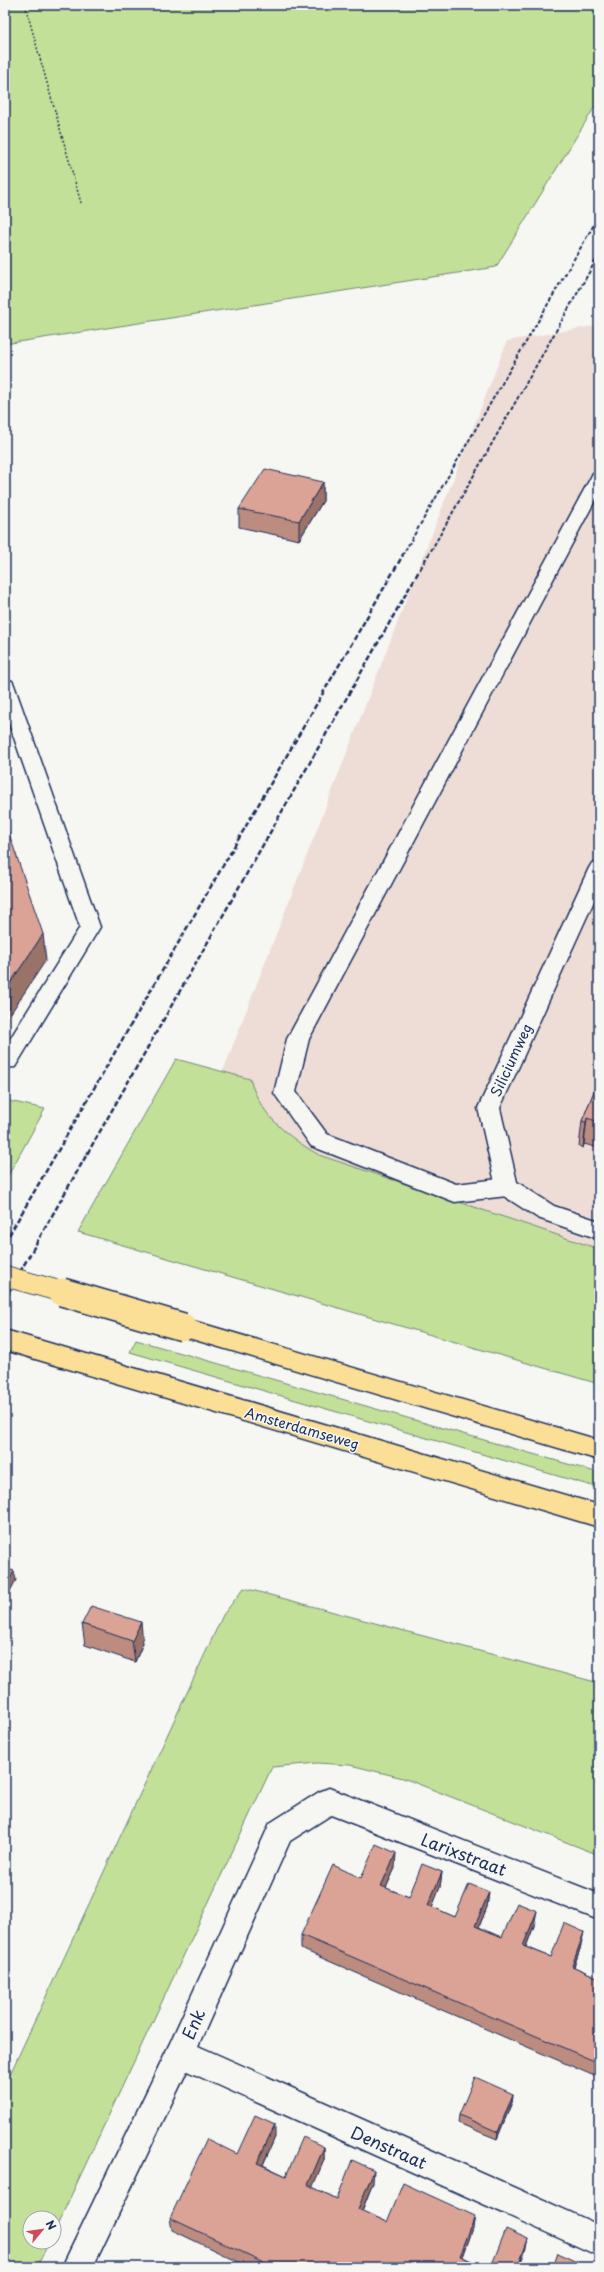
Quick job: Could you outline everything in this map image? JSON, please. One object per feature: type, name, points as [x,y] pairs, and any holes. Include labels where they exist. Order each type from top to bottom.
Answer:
[{"type":"main road","points":[[5,1276],[599,1450]]},
{"type":"main road","name":"Amsterdamseweg","points":[[5,1340],[599,1516]]},
{"type":"street","points":[[599,477],[298,1039],[285,1093],[319,1140],[455,1193],[507,1187],[546,1212],[599,1230]]},
{"type":"street","points":[[5,686],[90,927],[7,1061]]},
{"type":"street","name":"Siliciumweg","points":[[507,1187],[489,1108],[599,868]]},
{"type":"street","name":"Larixstraat","points":[[329,1801],[599,1907]]},
{"type":"street","name":"Enk","points":[[77,2267],[180,2053],[280,1832],[329,1801]]},
{"type":"street","name":"Denstraat","points":[[180,2053],[599,2241]]},
{"type":"path","points":[[25,5],[81,203]]},
{"type":"shaded area","points":[[599,325],[599,1295],[184,1171],[507,341]]},
{"type":"green space","points":[[5,5],[599,5],[599,100],[496,267],[5,344]]},
{"type":"green space","points":[[176,1059],[250,1079],[261,1104],[277,1124],[286,1133],[319,1155],[599,1249],[599,1384],[78,1232]]},
{"type":"green space","points":[[5,1100],[45,1109],[5,1181]]},
{"type":"green space","points":[[136,1340],[599,1473],[599,1488],[130,1352]]},
{"type":"green space","points":[[244,1588],[599,1683],[599,1855],[403,1778],[350,1765],[317,1763],[272,1767],[62,2215],[62,2210],[22,2210],[22,2250],[45,2250],[37,2267],[5,2267],[5,2085],[223,1615]]},
{"type":"building","points":[[265,469],[323,482],[299,521],[239,509]]},
{"type":"building","points":[[5,822],[43,934],[5,991]]},
{"type":"building","points":[[599,1079],[599,1122],[587,1118],[586,1122],[582,1121]]},
{"type":"building","points":[[5,1568],[14,1571],[5,1588]]},
{"type":"building","points":[[91,1606],[141,1622],[132,1641],[82,1624]]},
{"type":"building","points":[[376,1844],[396,1853],[381,1886],[409,1897],[422,1864],[442,1872],[428,1905],[455,1917],[469,1884],[489,1892],[475,1926],[502,1937],[517,1903],[537,1911],[523,1946],[551,1957],[564,1923],[584,1932],[572,1966],[599,1978],[599,2063],[301,1935],[333,1865],[361,1878]]},
{"type":"building","points":[[475,2077],[513,2094],[498,2132],[459,2115]]},
{"type":"building","points":[[255,2115],[275,2124],[257,2163],[286,2176],[303,2137],[324,2147],[308,2185],[337,2199],[352,2160],[374,2170],[358,2209],[387,2222],[403,2183],[475,2216],[460,2256],[484,2267],[274,2267],[170,2218],[207,2139],[237,2154]]},
{"type":"building","points":[[506,2229],[528,2239],[518,2267],[491,2267]]},
{"type":"building","points":[[558,2253],[580,2263],[578,2267],[553,2267]]},
{"type":"railway","points":[[402,556],[599,216]]},
{"type":"railway","points":[[428,556],[599,255]]},
{"type":"railway","points":[[5,1242],[403,555]]},
{"type":"railway","points":[[8,1293],[428,555]]},
{"type":"railway","points":[[5,1299],[9,1292]]}]
